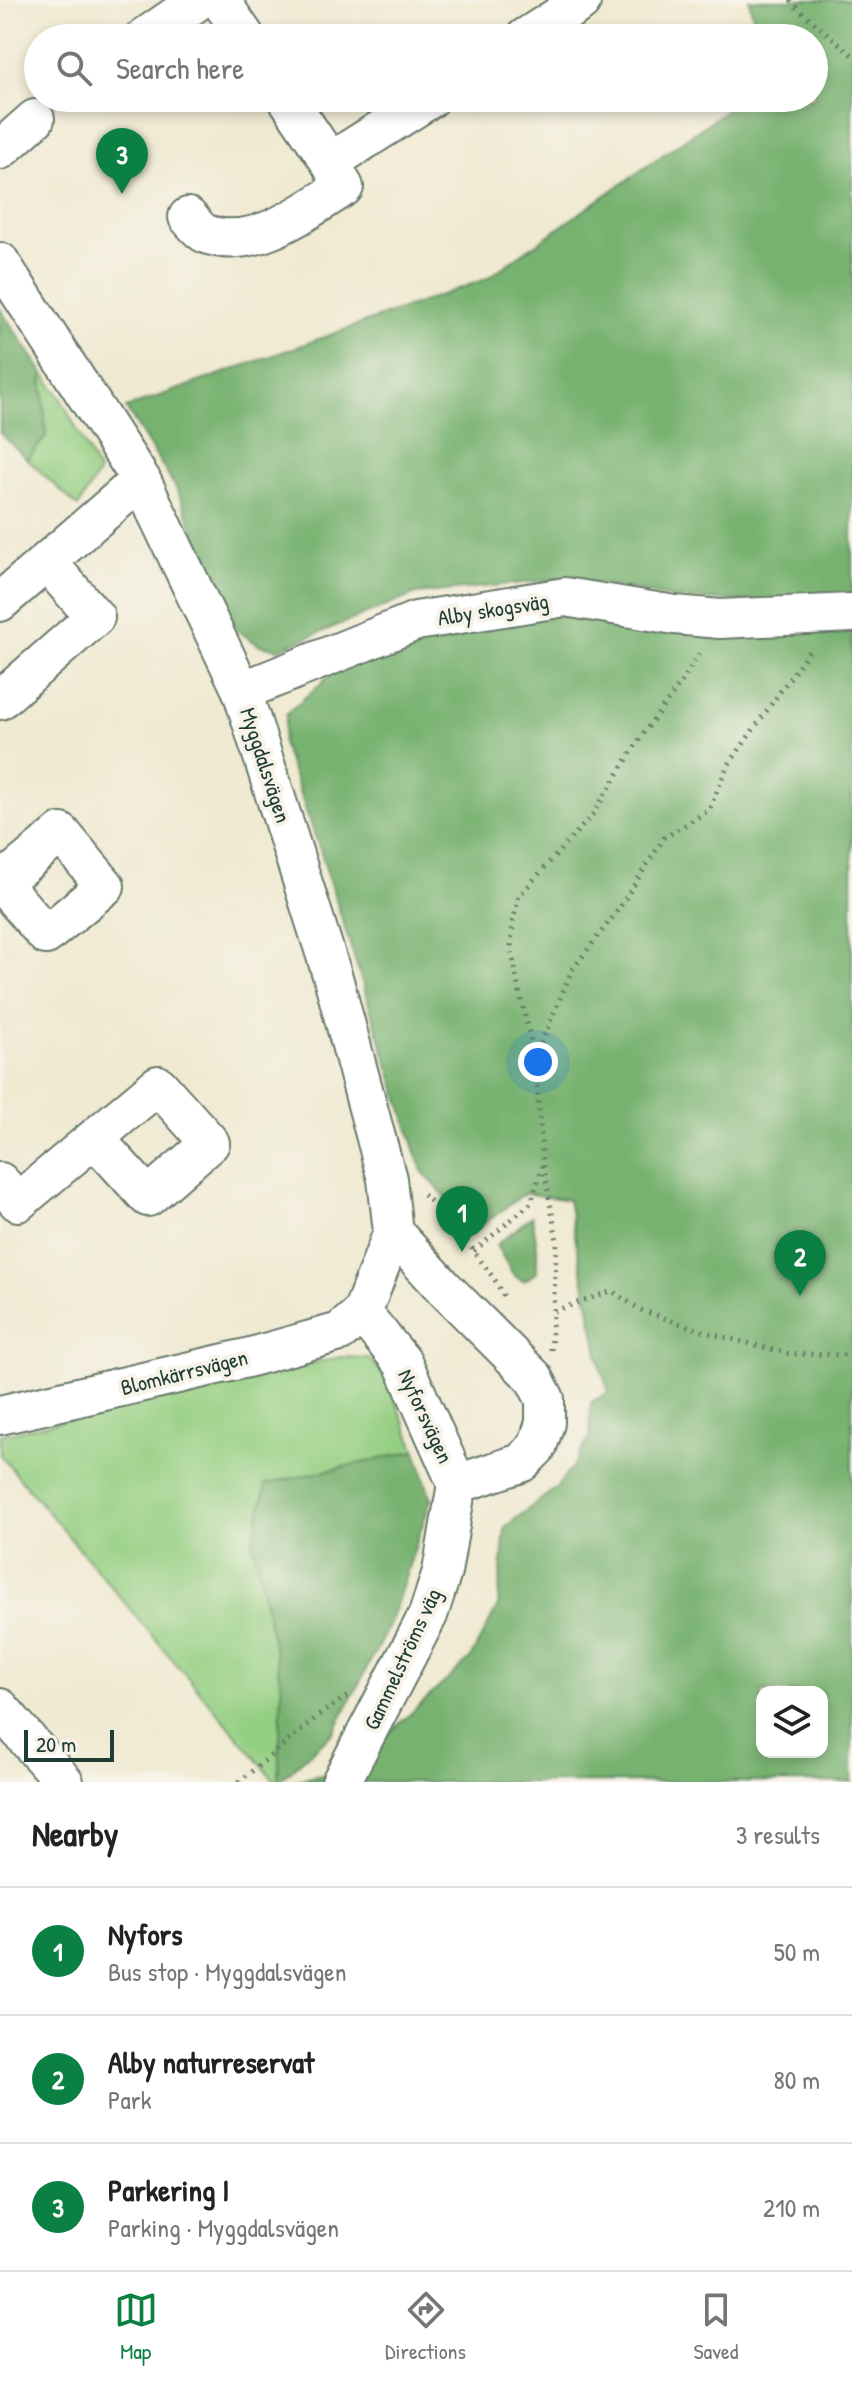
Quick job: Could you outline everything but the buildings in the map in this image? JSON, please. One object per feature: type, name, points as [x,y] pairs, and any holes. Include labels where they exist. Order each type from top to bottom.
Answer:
[{"type":"street","points":[[164,24],[199,0]]},
{"type":"street","points":[[220,0],[236,24]]},
{"type":"street","points":[[547,24],[580,0]]},
{"type":"street","points":[[188,217],[204,233],[242,239],[289,221],[344,187],[296,112]]},
{"type":"street","points":[[330,162],[409,112]]},
{"type":"street","points":[[0,150],[35,119]]},
{"type":"street","name":"Myggdalsvägen","points":[[0,262],[141,480],[242,691],[334,981],[387,1179],[393,1232],[362,1313]]},
{"type":"street","points":[[0,602],[141,480]]},
{"type":"street","points":[[0,700],[95,617],[47,562]]},
{"type":"street","name":"Alby skogsväg","points":[[242,691],[416,621],[565,597],[720,619],[844,614]]},
{"type":"street","points":[[6,1201],[95,1139]]},
{"type":"street","points":[[393,1232],[534,1378],[545,1399],[545,1423],[537,1447],[521,1463],[457,1484]]},
{"type":"street","name":"Blomkärrsvägen","points":[[0,1415],[247,1358],[340,1332],[362,1313]]},
{"type":"street","name":"Nyforsvägen","points":[[362,1313],[403,1363],[457,1484]]},
{"type":"street","name":"Gammelströms väg","points":[[341,1782],[428,1615],[442,1572],[457,1484]]},
{"type":"street","points":[[0,1708],[64,1782]]},
{"type":"path","points":[[791,0],[816,24]]},
{"type":"path","points":[[828,34],[852,55]]},
{"type":"path","points":[[535,1059],[572,970],[618,910],[664,838],[709,810],[727,767],[786,681],[844,614]]},
{"type":"path","points":[[551,1363],[557,1241],[543,1163],[535,1059],[511,947],[513,921],[519,896],[594,813],[642,735],[684,679],[720,619]]},
{"type":"path","points":[[474,1251],[531,1203],[543,1163]]},
{"type":"path","points":[[554,1311],[612,1291],[641,1310],[719,1336],[790,1354],[852,1355]]},
{"type":"path","points":[[239,1782],[323,1712],[358,1689]]},
{"type":"green space","points":[[749,0],[852,0],[852,598],[813,604],[673,598],[568,578],[416,594],[279,649],[259,645],[237,630],[176,488],[126,408],[486,279],[724,112],[828,112],[828,24],[755,24]]},
{"type":"green space","points":[[0,309],[42,371],[46,437],[27,459],[0,433]]},
{"type":"green space","points":[[42,371],[60,397],[99,472],[78,507],[27,459],[46,437]]},
{"type":"green space","points":[[568,614],[852,629],[852,1782],[289,1782],[350,1769],[470,1659],[498,1606],[505,1527],[556,1488],[576,1462],[590,1436],[591,1402],[609,1392],[601,1369],[568,1200],[525,1193],[476,1230],[422,1171],[320,850],[282,743],[287,713],[335,671],[425,636]]},
{"type":"green space","points":[[532,1216],[537,1272],[524,1281],[514,1276],[496,1245]]},
{"type":"green space","points":[[341,1357],[368,1358],[385,1375],[416,1451],[265,1485],[282,1689],[276,1782],[0,1455],[0,1435]]},
{"type":"green space","points":[[416,1451],[431,1499],[390,1623],[334,1732],[278,1782],[282,1689],[253,1543],[266,1484]]},
{"type":"place","name":"Parkering I","points":[[122,194]]},
{"type":"place","name":"Nyfors","points":[[462,1252]]},
{"type":"place","name":"Alby naturreservat","points":[[800,1296]]}]
